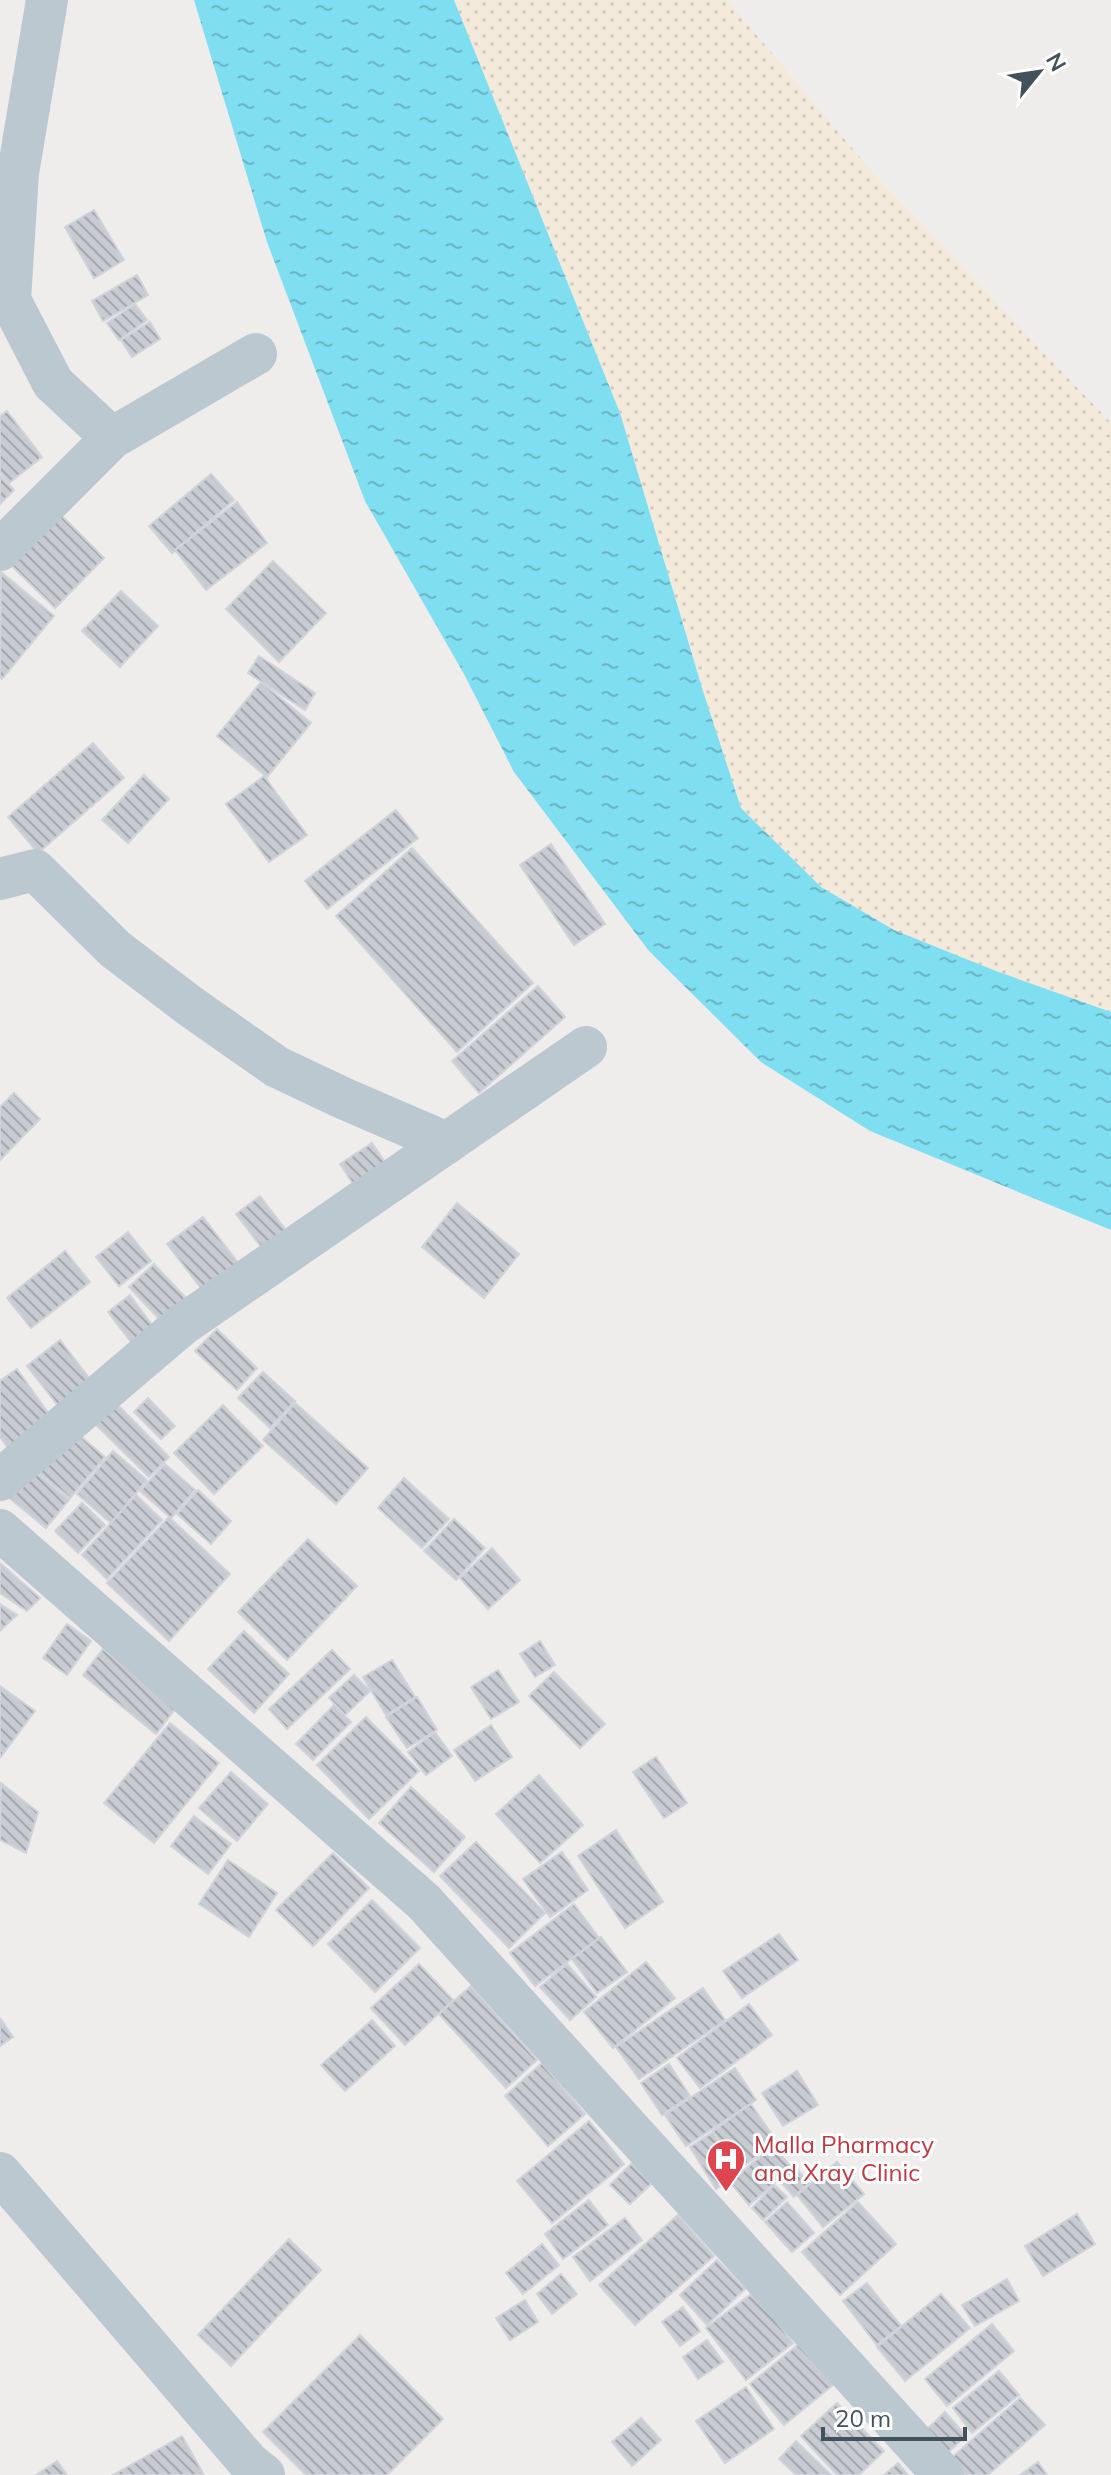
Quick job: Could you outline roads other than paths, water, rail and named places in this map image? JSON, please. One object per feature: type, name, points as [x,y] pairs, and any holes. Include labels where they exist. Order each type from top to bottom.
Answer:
[{"type":"street","points":[[47,0],[18,173],[10,300],[53,383],[112,438]]},
{"type":"street","points":[[0,550],[112,438],[256,354]]},
{"type":"street","points":[[0,879],[35,870],[115,949],[277,1067],[447,1143]]},
{"type":"street","points":[[0,1480],[182,1325],[586,1047]]},
{"type":"street","points":[[0,1530],[424,1902],[943,2475]]},
{"type":"street","points":[[0,2173],[239,2451],[264,2475]]},
{"type":"water","points":[[194,0],[454,0],[620,413],[741,808],[821,887],[894,930],[1111,1012],[1111,1230],[870,1131],[761,1062],[649,951],[514,772],[464,674],[365,501],[267,242]]},
{"type":"place","name":"Malla Pharmacy and Xray Clinic","points":[[726,2193]]}]
